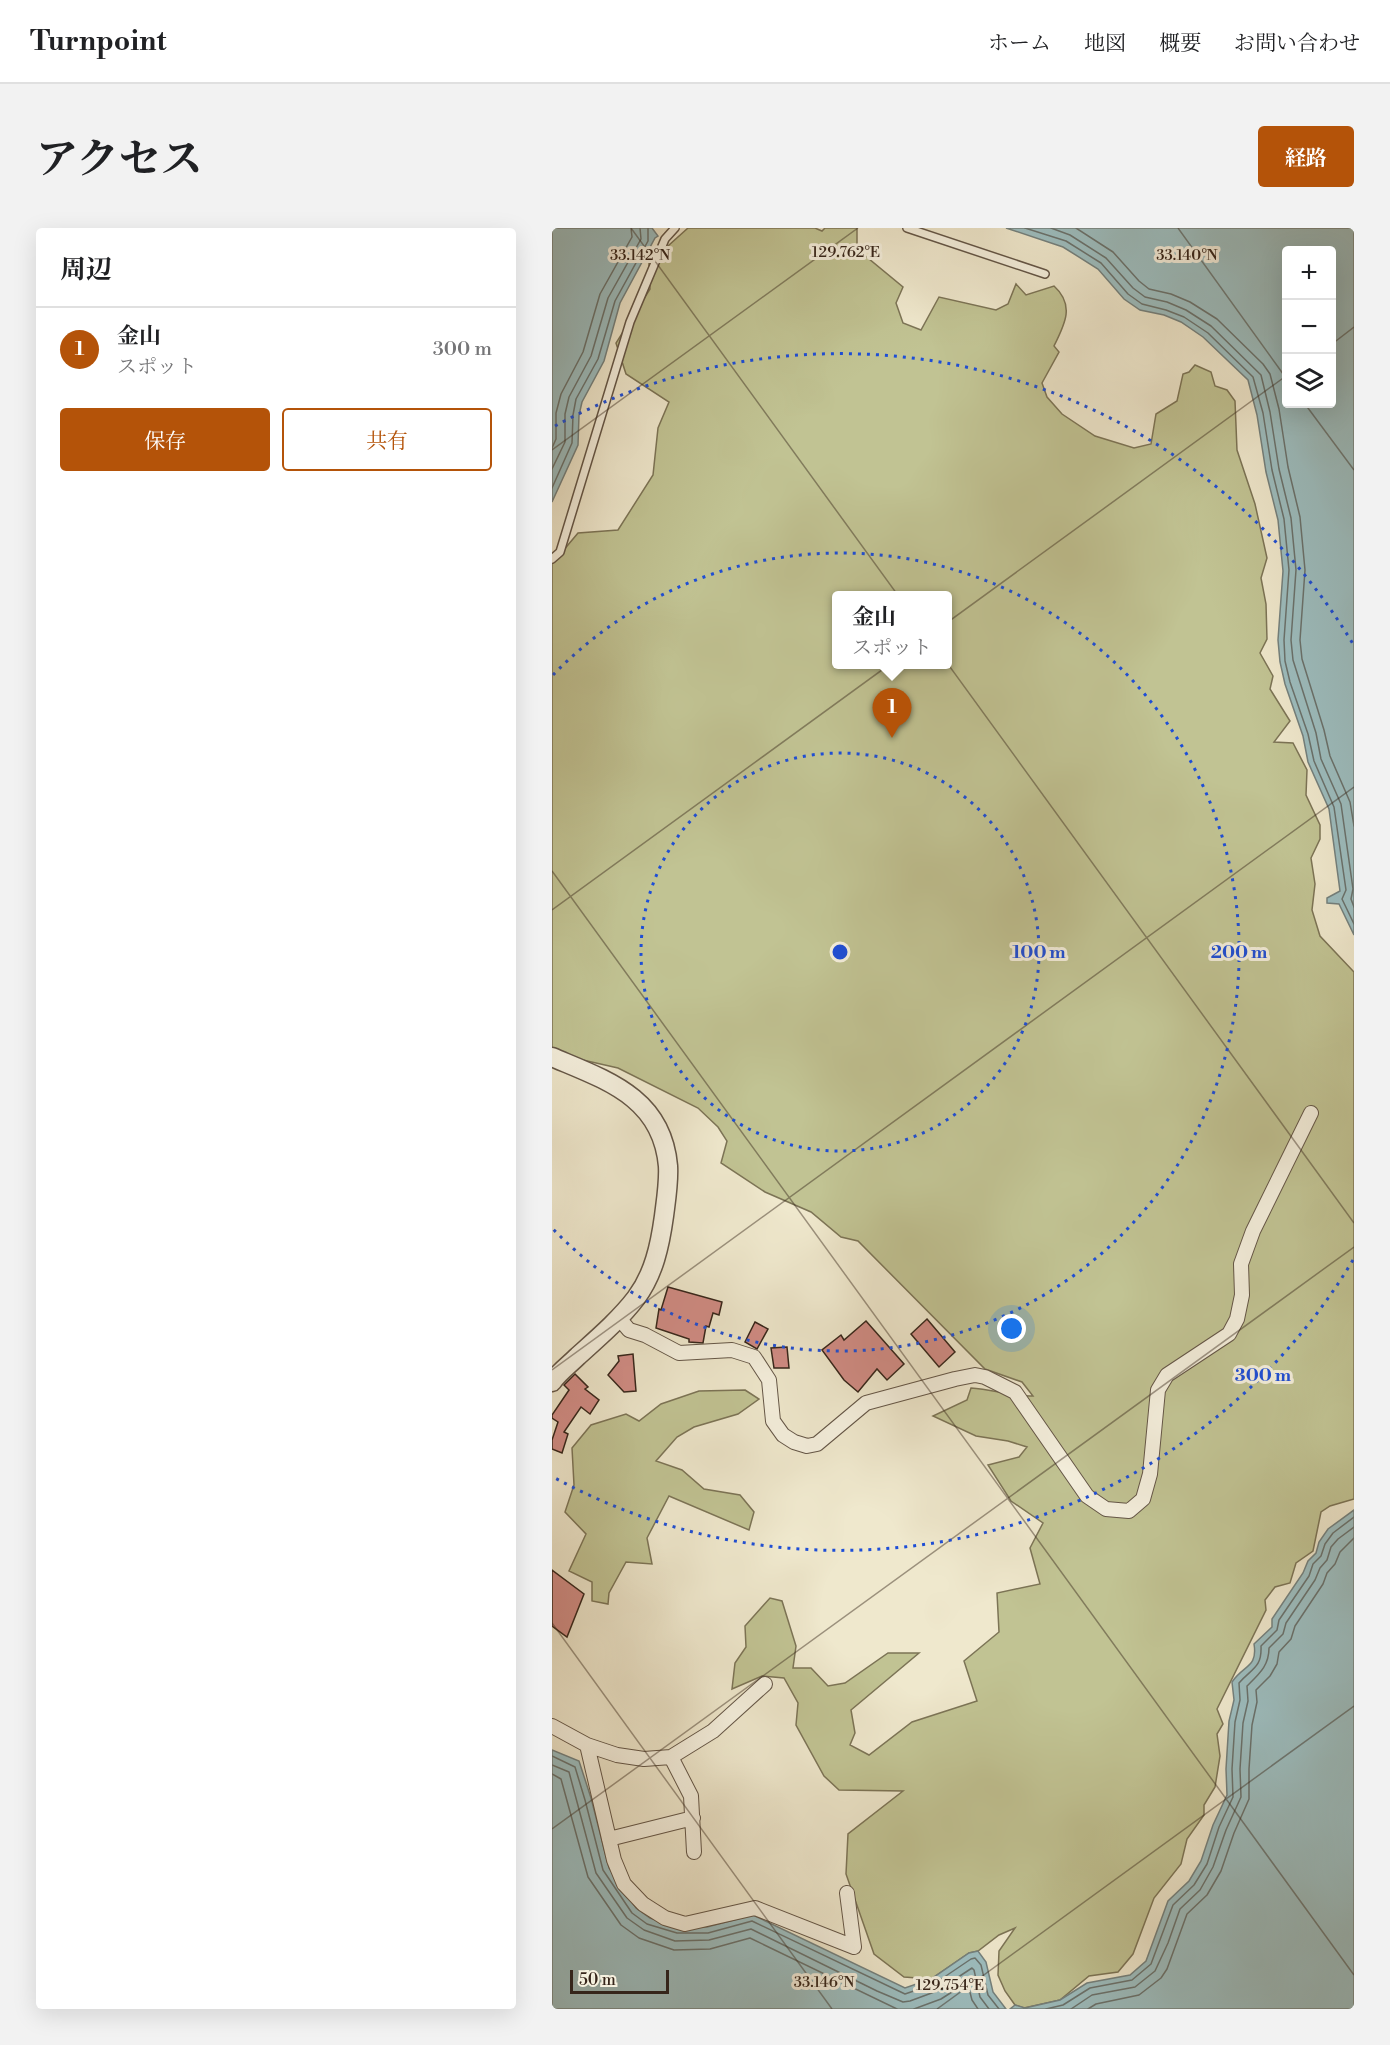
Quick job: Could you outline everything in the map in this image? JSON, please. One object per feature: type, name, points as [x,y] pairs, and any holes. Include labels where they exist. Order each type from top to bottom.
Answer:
[{"type":"street","points":[[552,1057],[613,1083],[628,1092],[657,1126],[665,1147],[668,1167],[666,1200],[656,1259],[648,1280],[636,1299],[552,1382]]},
{"type":"street","points":[[618,1317],[629,1330],[645,1335],[679,1353],[732,1350],[754,1357],[769,1380],[773,1420],[783,1435],[807,1446],[817,1444],[866,1404],[955,1378],[985,1377],[1015,1392],[1087,1496],[1106,1509],[1129,1511],[1143,1499],[1150,1474],[1158,1390],[1167,1374],[1229,1334],[1238,1319],[1242,1295],[1240,1263],[1311,1113]]},
{"type":"street","points":[[552,1726],[587,1745],[617,1755],[644,1759],[671,1757],[713,1731],[765,1684]]},
{"type":"street","points":[[587,1745],[614,1860],[624,1884],[643,1904],[665,1918],[685,1924],[756,1908],[854,1947],[847,1893]]},
{"type":"street","points":[[671,1757],[691,1796],[694,1852]]},
{"type":"street","points":[[609,1839],[693,1818]]},
{"type":"lane","points":[[552,559],[560,552],[630,322],[665,239],[675,228]]},
{"type":"lane","points":[[907,228],[1045,274]]},
{"type":"green space","points":[[688,228],[815,228],[822,231],[825,228],[857,228],[857,249],[903,287],[896,303],[903,323],[921,330],[939,297],[996,310],[1008,304],[1016,284],[1026,295],[1054,286],[1064,300],[1066,315],[1054,346],[1059,352],[1042,383],[1047,397],[1062,414],[1095,436],[1134,448],[1151,444],[1156,414],[1177,401],[1183,374],[1189,372],[1195,365],[1211,372],[1215,386],[1227,390],[1235,401],[1237,450],[1255,504],[1267,558],[1261,578],[1266,604],[1267,639],[1260,653],[1273,676],[1270,689],[1290,721],[1274,742],[1293,743],[1307,770],[1306,795],[1320,825],[1320,839],[1311,858],[1315,884],[1312,910],[1320,936],[1354,972],[1354,1499],[1330,1506],[1321,1512],[1313,1551],[1296,1563],[1290,1583],[1275,1587],[1265,1600],[1266,1610],[1217,1709],[1223,1724],[1217,1734],[1220,1756],[1215,1787],[1204,1805],[1204,1815],[1187,1839],[1181,1864],[1154,1898],[1133,1954],[1118,1972],[1089,1976],[1060,2000],[1024,2008],[1015,2005],[1005,1991],[998,1975],[999,1951],[1015,1928],[999,1935],[978,1951],[969,1953],[931,1979],[904,1977],[874,1954],[846,1874],[848,1834],[903,1791],[839,1790],[824,1776],[796,1725],[798,1703],[784,1678],[762,1676],[732,1689],[735,1663],[746,1647],[745,1626],[770,1598],[782,1601],[796,1646],[793,1668],[811,1668],[828,1686],[845,1683],[888,1653],[919,1653],[851,1710],[855,1733],[850,1745],[869,1755],[912,1722],[977,1701],[964,1661],[999,1632],[997,1593],[1040,1584],[1030,1548],[1043,1523],[1011,1501],[988,1465],[1019,1457],[1027,1447],[1008,1441],[976,1436],[933,1416],[967,1400],[971,1388],[1033,1396],[1022,1382],[985,1369],[858,1241],[841,1237],[811,1212],[765,1192],[721,1163],[727,1141],[718,1127],[698,1108],[618,1068],[552,1053],[552,564],[578,533],[618,530],[653,475],[658,428],[669,402],[626,374],[616,343],[650,289],[649,263]]},
{"type":"green space","points":[[745,1390],[759,1399],[738,1414],[694,1427],[677,1437],[656,1461],[682,1470],[704,1489],[740,1495],[754,1512],[749,1530],[669,1496],[647,1538],[652,1564],[626,1562],[609,1593],[608,1604],[592,1601],[592,1582],[569,1571],[586,1534],[565,1512],[574,1485],[572,1448],[591,1425],[626,1414],[639,1421],[661,1404],[699,1391]]},
{"type":"water","points":[[552,228],[652,228],[658,236],[620,303],[604,361],[582,402],[578,445],[552,502]]},
{"type":"water","points":[[1006,228],[1354,228],[1354,935],[1339,904],[1327,903],[1327,898],[1340,891],[1329,809],[1308,762],[1303,736],[1280,662],[1278,640],[1283,571],[1278,520],[1248,380],[1203,337],[1181,322],[1164,315],[1140,310],[1124,299],[1098,269],[1063,247]]},
{"type":"water","points":[[1354,1510],[1354,2009],[1010,2009],[1015,2005],[1025,2008],[1060,2000],[1087,1983],[1130,1975],[1146,1961],[1168,1901],[1189,1881],[1201,1861],[1213,1825],[1227,1795],[1229,1721],[1234,1700],[1232,1682],[1252,1662],[1255,1652],[1254,1644],[1272,1627],[1272,1619],[1303,1573],[1308,1561],[1316,1553],[1319,1542],[1328,1529]]},
{"type":"water","points":[[552,1750],[579,1761],[609,1868],[636,1908],[650,1918],[677,1927],[707,1927],[753,1915],[905,1988],[931,1979],[969,1953],[978,1951],[986,1962],[993,1992],[1006,2009],[552,2009]]},
{"type":"building","points":[[668,1287],[722,1302],[719,1315],[713,1313],[709,1327],[706,1326],[703,1343],[689,1342],[689,1339],[656,1328],[659,1309],[661,1310]]},
{"type":"building","points":[[927,1319],[955,1352],[939,1367],[911,1334]]},
{"type":"building","points":[[866,1321],[904,1364],[887,1380],[877,1369],[858,1392],[844,1380],[822,1350],[841,1335],[844,1340]]},
{"type":"building","points":[[755,1322],[768,1329],[757,1349],[745,1342]]},
{"type":"building","points":[[787,1347],[789,1368],[774,1368],[771,1348]]},
{"type":"building","points":[[633,1354],[636,1391],[624,1392],[608,1375],[619,1361],[618,1356]]},
{"type":"building","points":[[575,1374],[588,1387],[585,1389],[599,1400],[590,1414],[581,1407],[564,1432],[568,1434],[562,1453],[552,1449],[552,1440],[558,1422],[552,1418],[552,1415],[569,1390],[564,1385]]},
{"type":"building","points":[[552,1570],[584,1594],[567,1637],[552,1626]]},
{"type":"place","name":"金山","points":[[892,738]]}]
